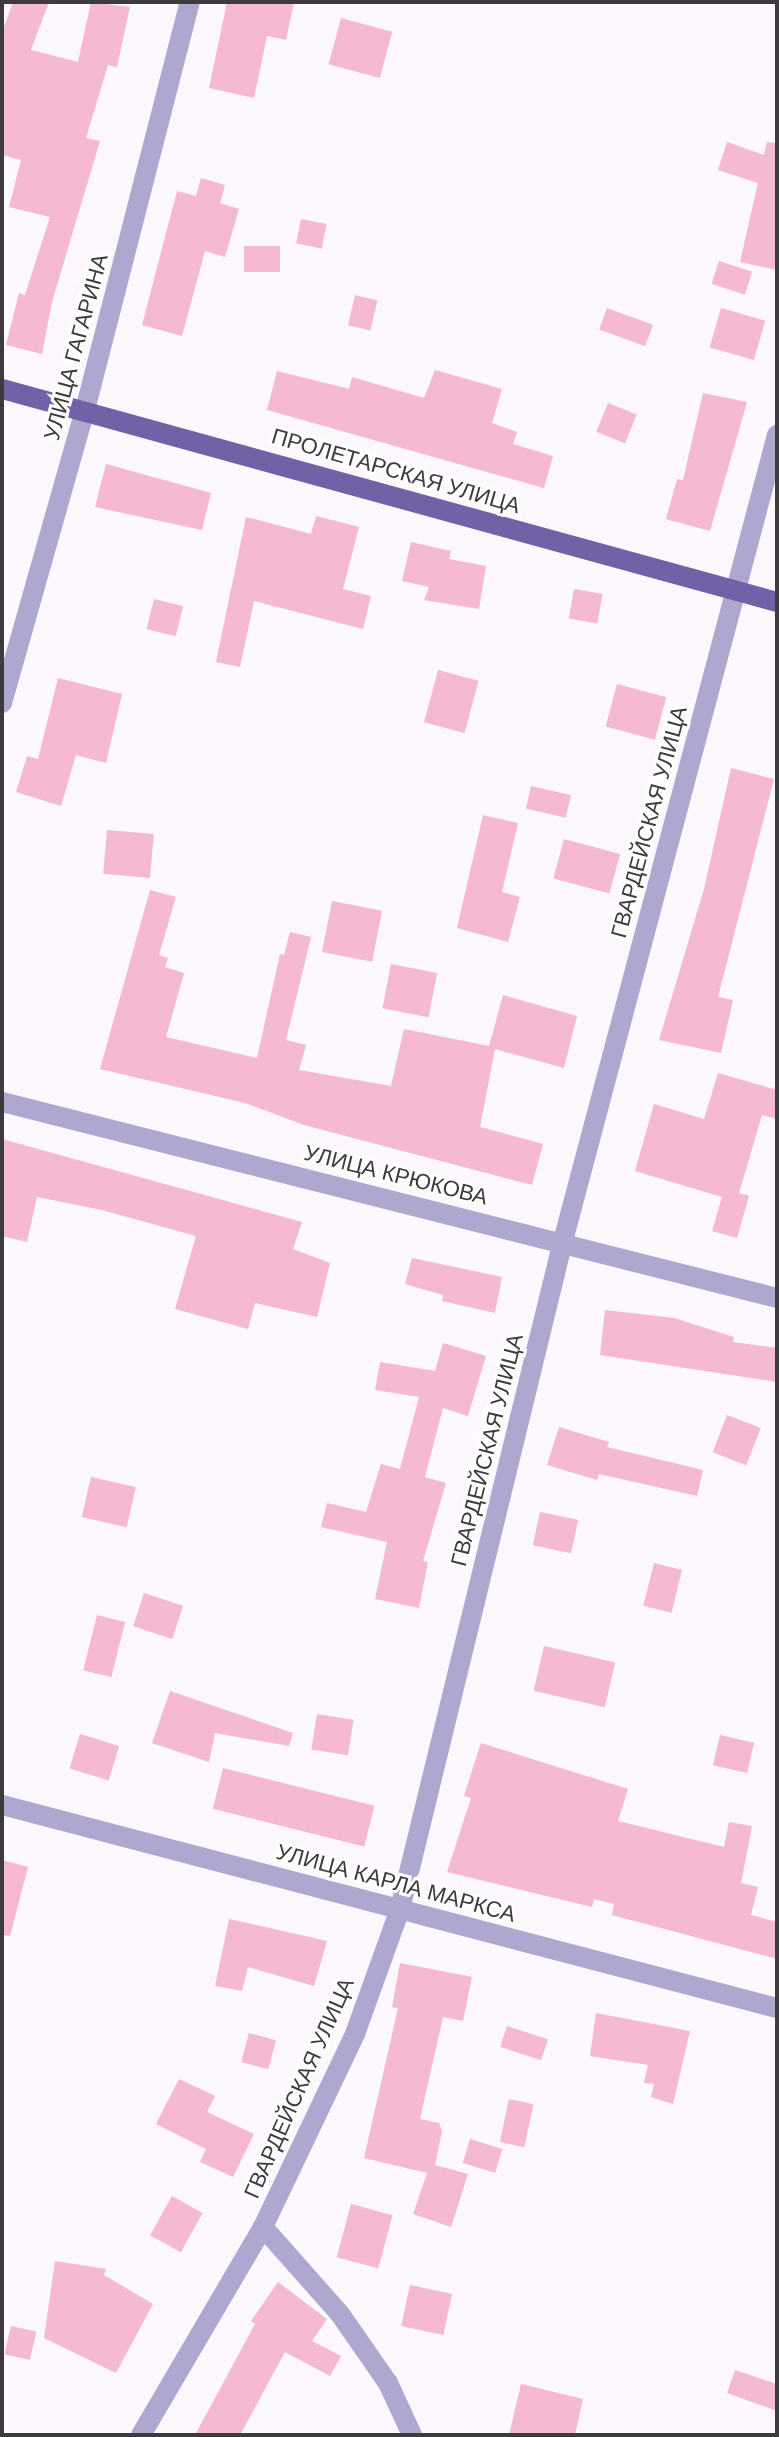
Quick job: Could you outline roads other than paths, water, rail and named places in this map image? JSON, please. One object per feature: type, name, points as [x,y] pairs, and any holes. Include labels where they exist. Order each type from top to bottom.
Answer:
[{"type":"main road","name":"ПРОЛЕТАРСКАЯ УЛИЦА","points":[[2,389],[777,602]]},
{"type":"street","name":"УЛИЦА ГАГАРИНА","points":[[2,703],[85,410],[190,2]]},
{"type":"street","name":"ГВАРДЕЙСКАЯ УЛИЦА","points":[[141,2435],[263,2227],[355,2034],[400,1909],[563,1241],[777,435]]},
{"type":"street","name":"УЛИЦА КРЮКОВА","points":[[2,1102],[563,1241],[777,1298]]},
{"type":"street","name":"УЛИЦА КАРЛА МАРКСА","points":[[2,1805],[777,2008]]},
{"type":"street","points":[[263,2227],[340,2314],[388,2383],[412,2435]]}]
